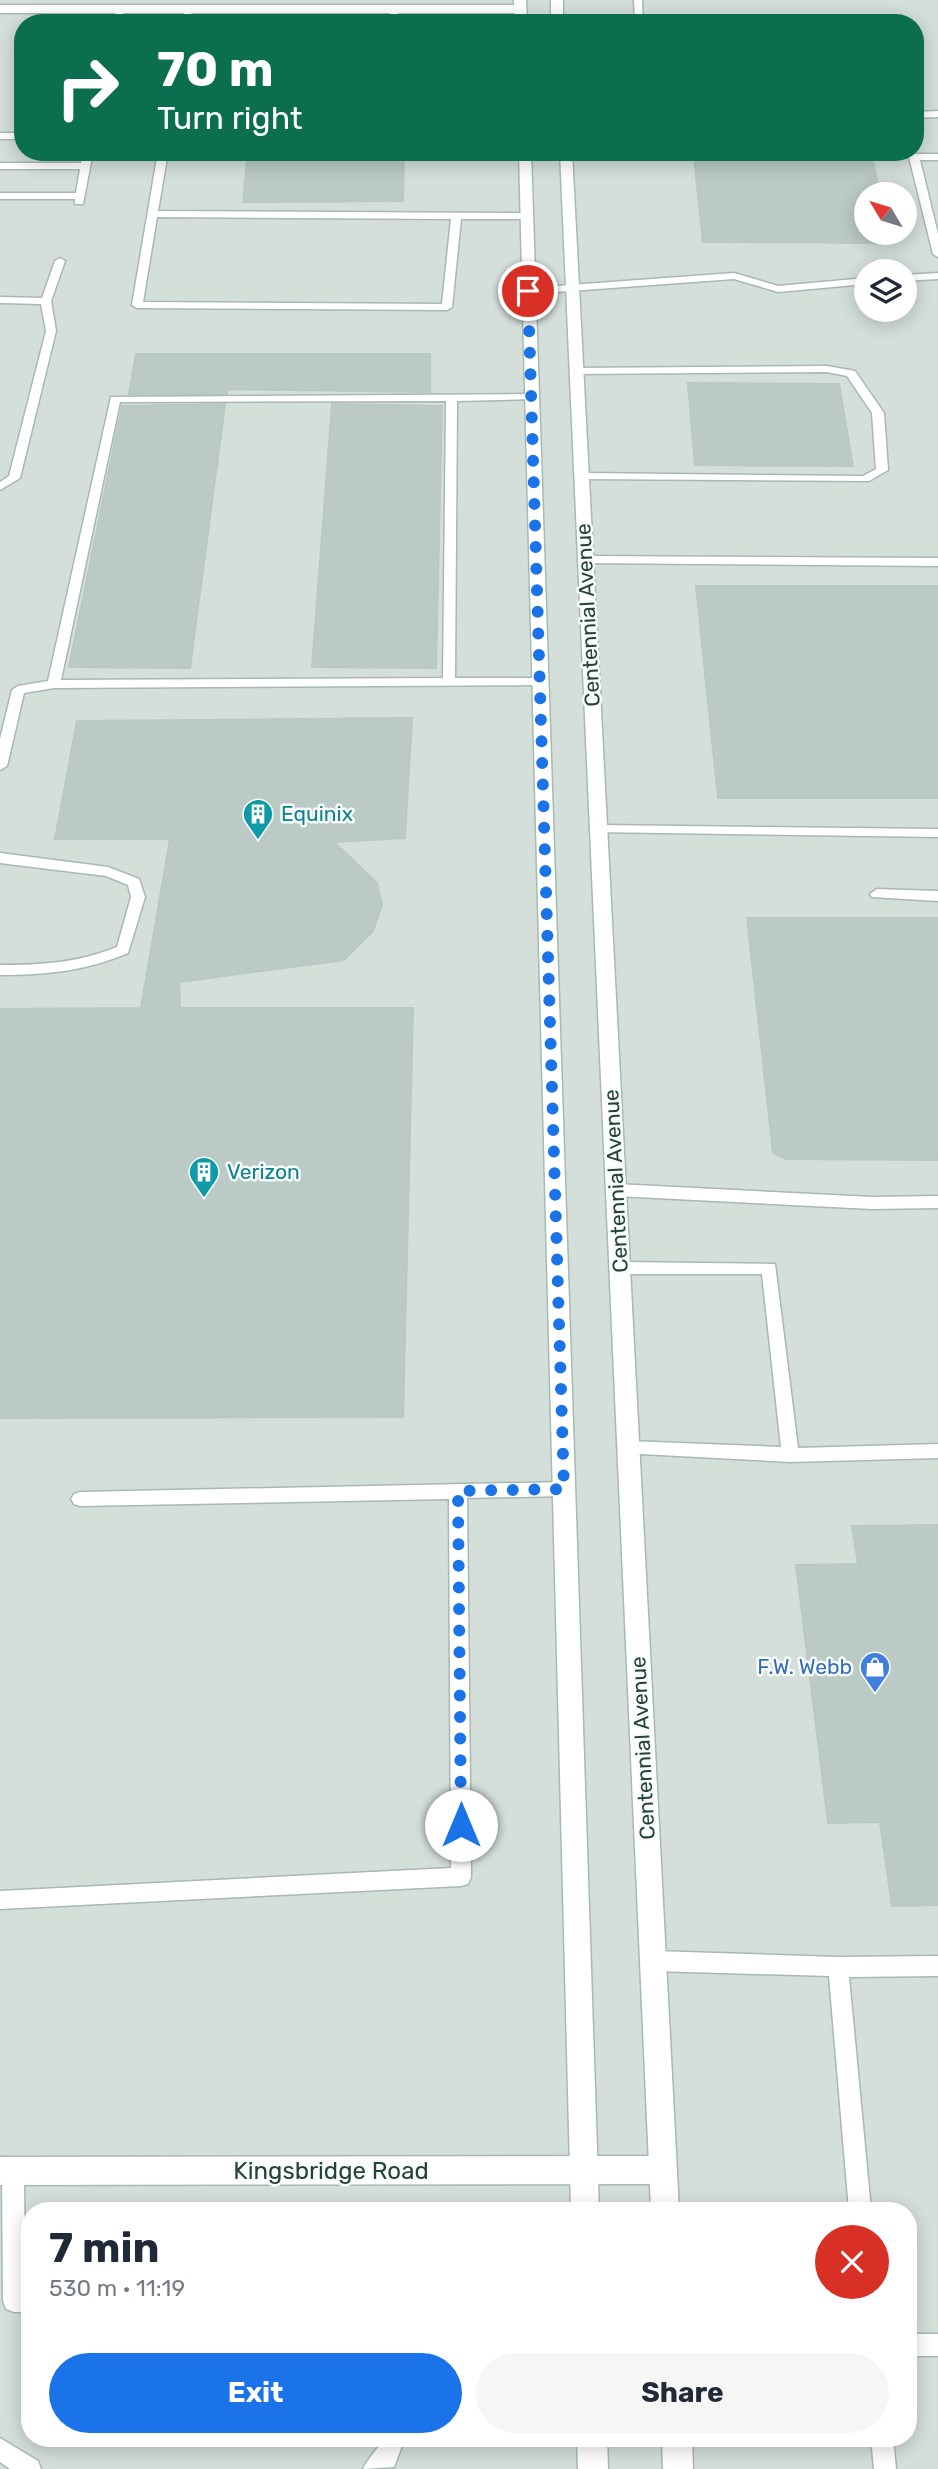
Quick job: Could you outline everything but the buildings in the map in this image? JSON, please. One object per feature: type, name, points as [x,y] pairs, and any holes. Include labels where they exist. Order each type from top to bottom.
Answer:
[{"type":"main road","points":[[0,9],[396,9],[520,4]]},
{"type":"main road","points":[[524,161],[585,2202]]},
{"type":"main road","name":"Centennial Avenue","points":[[566,161],[665,2202]]},
{"type":"main road","name":"Kingsbridge Road","points":[[6,2171],[663,2170]]},
{"type":"main road","points":[[592,2447],[593,2469]]},
{"type":"main road","points":[[677,2447],[678,2469]]},
{"type":"lane","points":[[119,14],[120,9]]},
{"type":"lane","points":[[187,14],[188,9]]},
{"type":"lane","points":[[394,14],[396,9]]},
{"type":"lane","points":[[0,196],[79,199],[87,161]]},
{"type":"lane","points":[[161,161],[137,305],[446,307],[456,215]]},
{"type":"lane","points":[[915,161],[938,254]]},
{"type":"lane","points":[[0,166],[86,166]]},
{"type":"lane","points":[[152,214],[526,216]]},
{"type":"lane","points":[[0,487],[14,478],[51,331],[46,301],[60,261]]},
{"type":"lane","points":[[528,291],[734,276],[778,289],[854,282]]},
{"type":"lane","points":[[917,277],[938,276]]},
{"type":"lane","points":[[0,300],[46,301]]},
{"type":"lane","points":[[577,371],[827,369],[851,373],[878,412],[882,470],[865,479],[582,476]]},
{"type":"lane","points":[[449,681],[452,397]]},
{"type":"lane","points":[[54,684],[115,399],[532,397]]},
{"type":"lane","points":[[586,559],[938,562]]},
{"type":"lane","points":[[0,766],[18,690],[54,684],[540,682]]},
{"type":"lane","points":[[599,829],[938,833]]},
{"type":"lane","points":[[0,858],[108,872],[134,882],[138,897],[123,950],[93,964],[55,970],[0,970]]},
{"type":"lane","points":[[877,894],[938,896]]},
{"type":"lane","points":[[616,1191],[872,1203],[938,1202]]},
{"type":"lane","points":[[620,1268],[769,1268],[790,1454]]},
{"type":"lane","points":[[628,1448],[790,1454],[938,1451]]},
{"type":"lane","points":[[80,1499],[564,1489]]},
{"type":"lane","points":[[0,1900],[461,1877],[458,1491]]},
{"type":"lane","points":[[653,1961],[838,1967],[938,1966]]},
{"type":"lane","points":[[838,1967],[859,2202]]},
{"type":"lane","points":[[6,2171],[14,2301],[21,2301]]},
{"type":"lane","points":[[917,2345],[938,2345]]},
{"type":"lane","points":[[374,2469],[386,2459],[391,2447]]},
{"type":"lane","points":[[883,2447],[885,2469]]},
{"type":"lane","points":[[0,2449],[30,2469]]},
{"type":"shaded area","points":[[0,0],[938,0],[938,2469],[0,2469]]},
{"type":"place","name":"Equinix","points":[[258,841]]},
{"type":"place","name":"Verizon","points":[[204,1199]]},
{"type":"place","name":"F.W. Webb","points":[[875,1694]]},
{"type":"route","points":[[461,1825],[458,1491],[564,1489],[528,291]]}]
